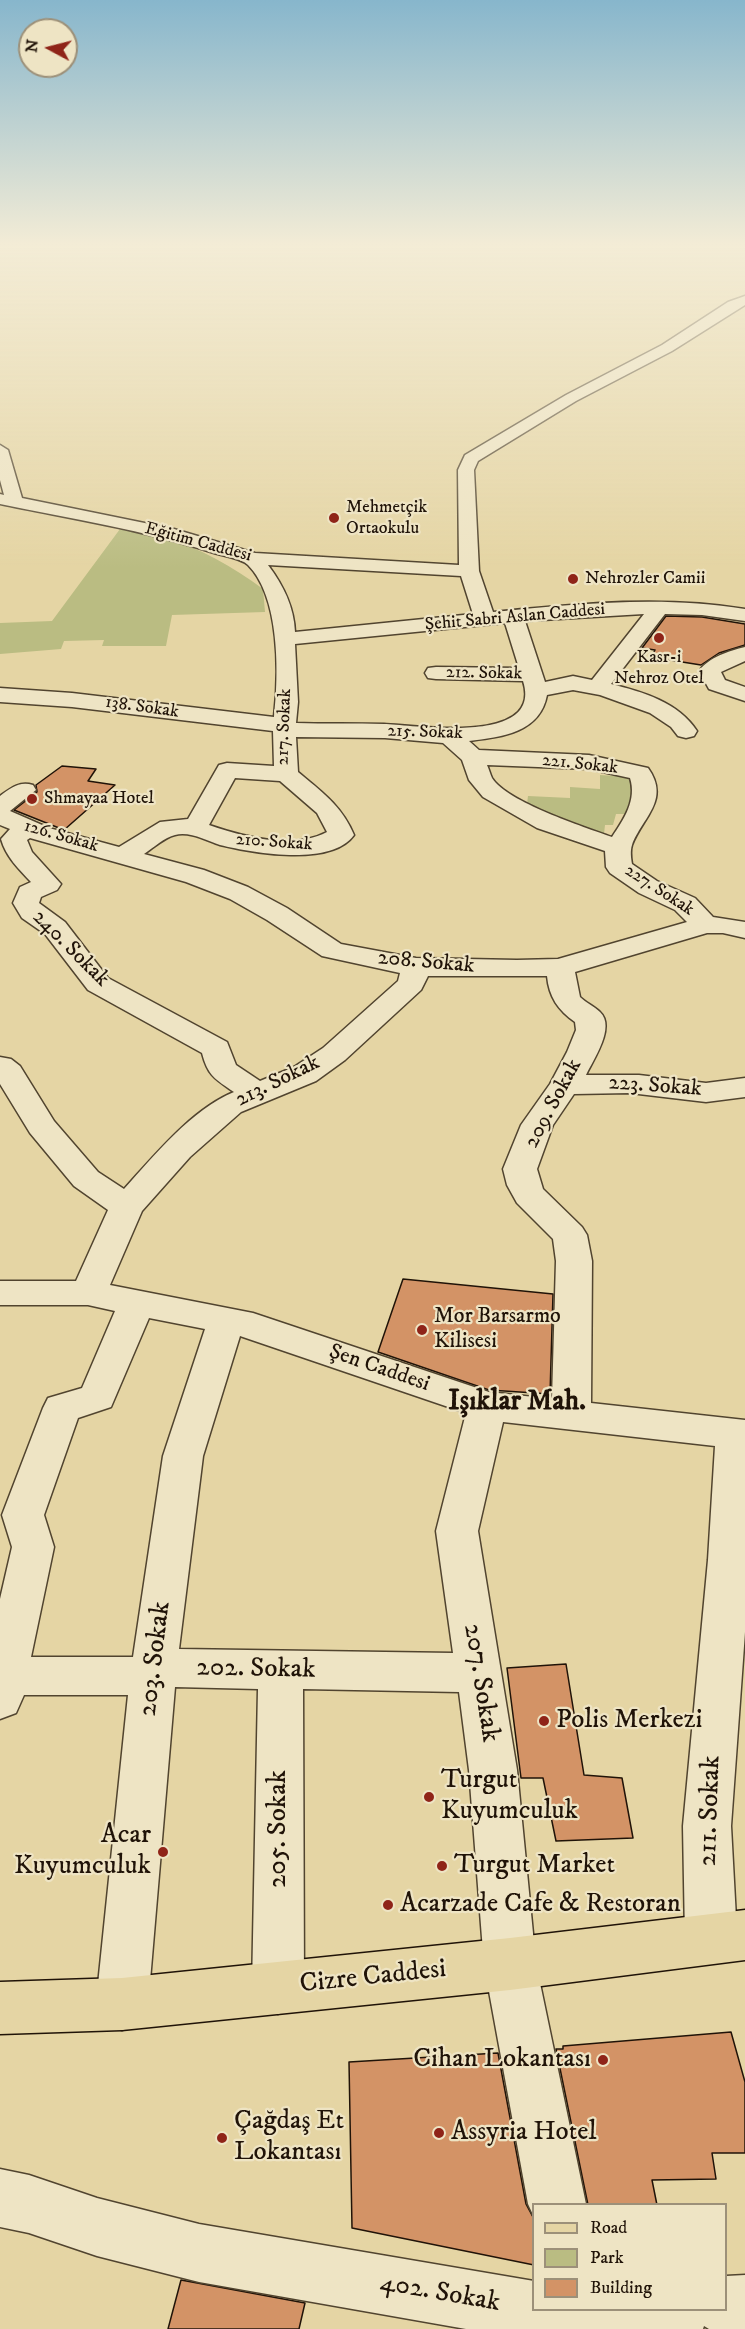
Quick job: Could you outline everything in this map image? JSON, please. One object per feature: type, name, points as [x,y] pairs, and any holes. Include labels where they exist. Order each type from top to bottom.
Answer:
[{"type":"main road","name":"Cizre Caddesi","points":[[0,2008],[122,2004],[510,1964],[728,1936]]},
{"type":"street","points":[[485,619],[470,571],[466,470],[471,458],[571,398],[662,351]]},
{"type":"street","points":[[0,450],[7,500]]},
{"type":"street","name":"Eğitim Caddesi","points":[[7,500],[174,534],[253,560],[470,571]]},
{"type":"street","points":[[0,513],[46,508]]},
{"type":"street","name":"217. Sokak","points":[[193,828],[197,825],[227,770],[286,774],[284,728],[287,702],[284,618],[273,585],[253,560]]},
{"type":"street","points":[[597,687],[659,608]]},
{"type":"street","name":"Şehit Sabri Aslan Caddesi","points":[[284,639],[513,616],[659,608],[704,608],[743,612]]},
{"type":"street","points":[[513,616],[535,682]]},
{"type":"street","points":[[745,653],[718,664],[710,671],[717,684],[745,694]]},
{"type":"street","name":"212. Sokak","points":[[436,673],[573,683],[597,687],[641,699],[680,722],[686,731]]},
{"type":"street","name":"215. Sokak","points":[[284,728],[385,731],[450,737],[505,730],[534,706],[535,682]]},
{"type":"street","name":"138. Sokak","points":[[0,695],[77,699],[284,728]]},
{"type":"street","name":"227. Sokak","points":[[450,737],[473,756],[481,780],[492,792],[546,823],[618,847],[619,867],[648,887],[685,903],[706,925]]},
{"type":"street","name":"221. Sokak","points":[[473,756],[589,762],[640,773],[645,784],[642,809],[618,847]]},
{"type":"street","name":"210. Sokak","points":[[193,828],[223,839],[285,847],[312,848],[331,843],[341,836],[338,823],[322,801],[304,790],[286,774]]},
{"type":"street","points":[[8,820],[24,790]]},
{"type":"street","name":"126. Sokak","points":[[8,820],[124,855]]},
{"type":"street","name":"240. Sokak","points":[[8,820],[16,851],[48,884],[29,893],[26,903],[32,912],[56,928],[98,984],[216,1048],[222,1069],[257,1094]]},
{"type":"street","points":[[124,855],[169,827],[193,828]]},
{"type":"street","name":"208. Sokak","points":[[124,855],[195,876],[239,893],[277,914],[332,950],[416,967],[517,969],[560,967],[706,925],[723,925],[745,930]]},
{"type":"street","name":"213. Sokak","points":[[73,1294],[128,1207],[178,1150],[230,1105],[305,1074],[334,1054],[411,984],[416,967]]},
{"type":"street","name":"209. Sokak","points":[[560,967],[562,987],[569,1005],[590,1018],[591,1030],[564,1085],[537,1125],[520,1169],[529,1195],[570,1235],[574,1261],[572,1415]]},
{"type":"street","points":[[0,1066],[9,1073],[41,1126],[86,1179],[128,1207]]},
{"type":"street","name":"223. Sokak","points":[[564,1085],[638,1084],[698,1092],[735,1090],[745,1087]]},
{"type":"street","name":"Şen Caddesi","points":[[0,1293],[73,1294],[137,1303],[253,1326],[487,1406],[740,1435]]},
{"type":"street","points":[[2,1683],[33,1547],[23,1515],[62,1408],[72,1404],[88,1403],[96,1397],[137,1303]]},
{"type":"street","name":"203. Sokak","points":[[122,2004],[153,1676],[183,1456],[226,1321]]},
{"type":"street","name":"207. Sokak","points":[[487,1406],[457,1531],[494,1770],[510,1964],[557,2203]]},
{"type":"street","name":"211. Sokak","points":[[728,1936],[706,1826],[740,1435]]},
{"type":"street","name":"202. Sokak","points":[[2,1683],[153,1676],[171,1668],[478,1673]]},
{"type":"street","name":"205. Sokak","points":[[278,1988],[281,1671]]},
{"type":"street","name":"402. Sokak","points":[[0,2198],[29,2204],[97,2227],[200,2253],[532,2311]]},
{"type":"street","points":[[727,2306],[745,2305]]},
{"type":"street","name":"402. Sokak","points":[[534,2311],[580,2319],[670,2311]]},
{"type":"green space","points":[[120,529],[152,534],[176,541],[228,566],[263,589],[265,612],[172,615],[166,646],[102,646],[104,640],[64,641],[61,649],[0,654],[0,623],[52,621]]},
{"type":"green space","points":[[600,775],[633,777],[640,795],[628,814],[616,814],[613,825],[605,825],[604,834],[557,823],[527,804],[528,796],[570,798],[570,787],[600,789]]},
{"type":"building","name":"Kasr-i Nehroz Otel","points":[[666,616],[702,617],[745,624],[745,645],[719,653],[701,665],[651,657],[655,650],[642,648]]},
{"type":"building","name":"Shmayaa Hotel","points":[[62,766],[96,769],[88,781],[115,785],[64,830],[14,810],[37,792],[36,785]]},
{"type":"building","name":"Mor Barsarmo Kilisesi","points":[[403,1279],[553,1294],[550,1394],[489,1390],[378,1352]]},
{"type":"building","name":"Polis Merkezi","points":[[566,1664],[584,1775],[622,1778],[633,1838],[556,1841],[543,1778],[521,1778],[507,1668]]},
{"type":"building","points":[[731,2032],[745,2082],[745,2153],[712,2153],[716,2179],[652,2180],[657,2203],[588,2203],[556,2049],[563,2049],[563,2046]]},
{"type":"building","name":"Assyria Hotel","points":[[498,2053],[526,2204],[532,2215],[532,2265],[352,2228],[349,2062]]},
{"type":"building","points":[[181,2280],[305,2303],[299,2329],[168,2329]]},
{"type":"place","name":"Mehmetçik Ortaokulu","points":[[334,518]]},
{"type":"place","name":"Nehrozler Camii","points":[[573,579]]},
{"type":"place","name":"Kasr-i Nehroz Otel","points":[[659,638]]},
{"type":"place","name":"Shmayaa Hotel","points":[[32,799]]},
{"type":"place","name":"Mor Barsarmo Kilisesi","points":[[422,1330]]},
{"type":"place","name":"Polis Merkezi","points":[[544,1721]]},
{"type":"place","name":"Turgut Kuyumculuk","points":[[429,1797]]},
{"type":"place","name":"Acar Kuyumculuk","points":[[163,1852]]},
{"type":"place","name":"Turgut Market","points":[[442,1866]]},
{"type":"place","name":"Acarzade Cafe & Restoran","points":[[388,1905]]},
{"type":"place","name":"Cihan Lokantası","points":[[603,2060]]},
{"type":"place","name":"Assyria Hotel","points":[[439,2133]]},
{"type":"place","name":"Çağdaş Et Lokantası","points":[[222,2138]]},
{"type":"district","name":"Işıklar Mah.","points":[[517,1403]]}]
